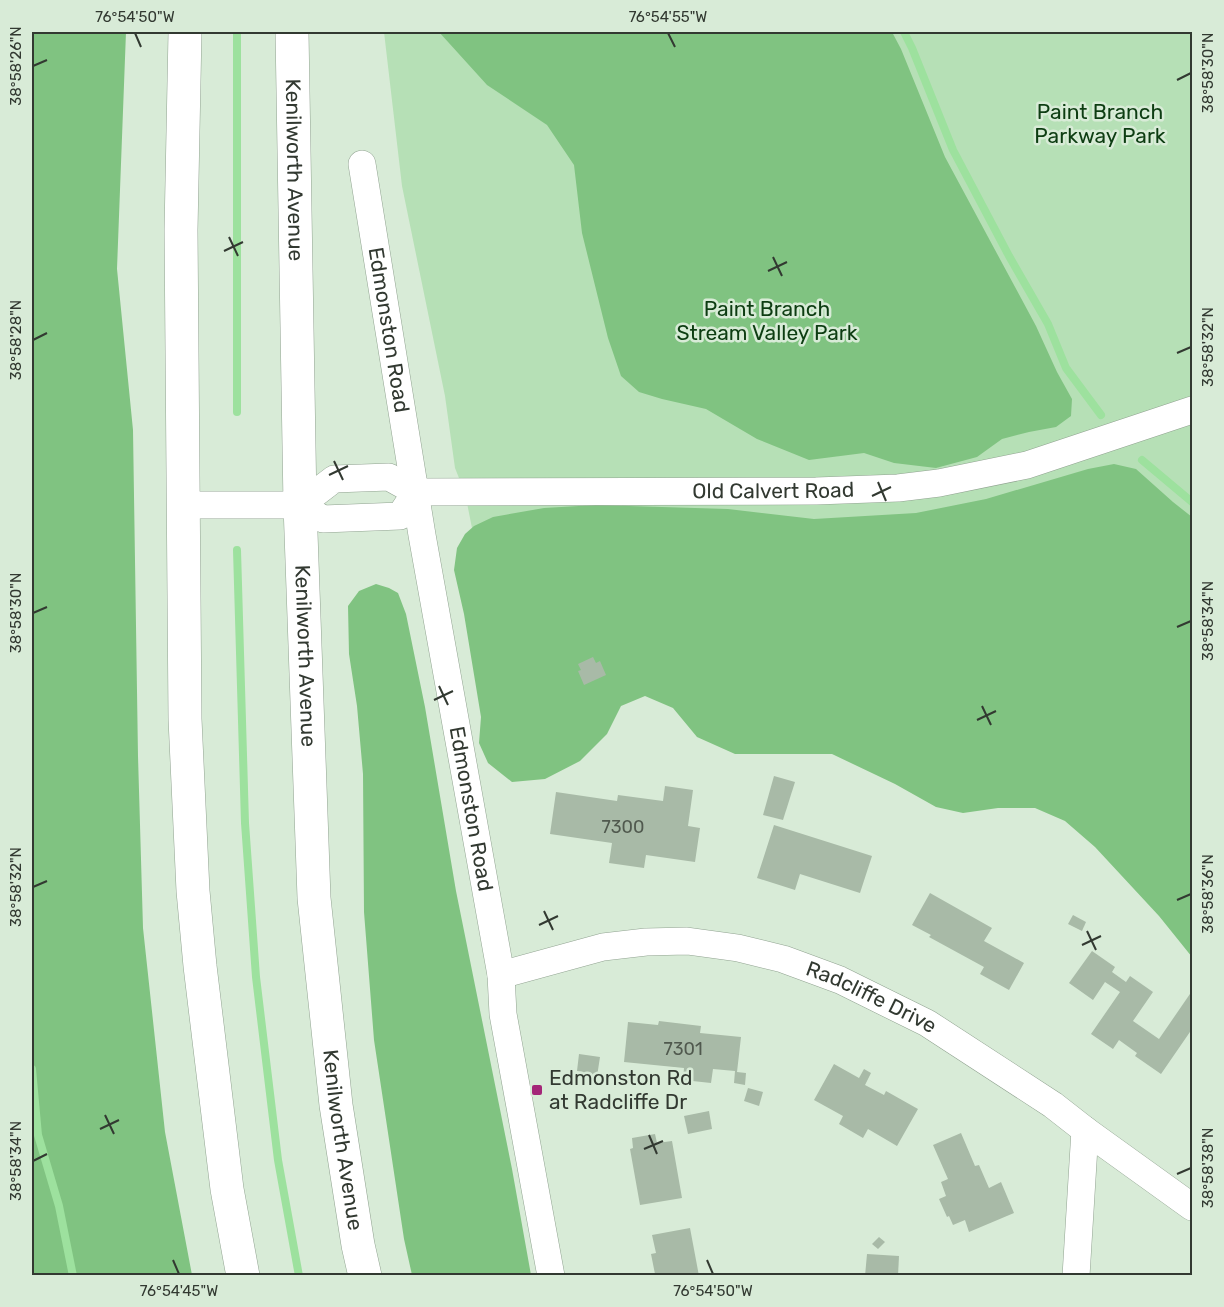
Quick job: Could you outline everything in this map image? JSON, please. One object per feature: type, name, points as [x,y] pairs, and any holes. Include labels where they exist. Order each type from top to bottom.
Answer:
[{"type":"main road","points":[[184,32],[181,230],[182,505],[185,719],[193,891],[227,1189],[243,1275]]},
{"type":"main road","name":"Kenilworth Avenue","points":[[292,32],[300,505],[314,898],[336,1105],[358,1245],[365,1275]]},
{"type":"street","name":"Edmonston Road","points":[[362,164],[424,546],[501,975],[503,1014],[551,1275]]},
{"type":"street","name":"Old Calvert Road","points":[[300,505],[334,479],[388,477],[416,492],[816,491],[898,488],[939,483],[1027,465],[1192,410]]},
{"type":"street","points":[[182,505],[300,505],[323,519],[400,516],[416,492]]},
{"type":"street","name":"Radcliffe Drive","points":[[501,975],[603,947],[646,942],[687,941],[738,948],[783,959],[840,980],[927,1023],[1053,1105],[1192,1207]]},
{"type":"street","points":[[1076,1275],[1085,1130]]},
{"type":"green space","points":[[32,32],[126,32],[117,269],[133,430],[143,928],[165,1132],[192,1275],[32,1275]]},
{"type":"green space","name":"Paint Branch Stream Valley Park","points":[[384,32],[1192,32],[1192,717],[488,608],[465,493],[455,468],[445,396],[402,186]]},
{"type":"green space","points":[[439,32],[892,32],[945,157],[1036,326],[1072,399],[1071,416],[1056,427],[1002,439],[977,457],[936,468],[894,463],[864,453],[809,460],[757,439],[706,409],[639,392],[621,376],[608,338],[582,233],[574,165],[547,125],[487,85]]},
{"type":"green space","points":[[1114,464],[1136,469],[1192,517],[1192,957],[1159,916],[1095,847],[1065,821],[1035,808],[998,808],[963,813],[936,807],[895,784],[832,754],[735,754],[697,737],[673,708],[645,696],[621,706],[607,734],[580,761],[545,779],[512,782],[488,763],[479,743],[481,717],[464,614],[454,570],[457,548],[465,534],[474,526],[493,517],[544,508],[596,505],[728,509],[814,519],[916,513],[986,499],[1088,469]]},
{"type":"green space","points":[[376,584],[398,593],[406,614],[425,707],[456,891],[531,1275],[412,1275],[404,1239],[374,1040],[364,912],[363,774],[357,706],[349,654],[348,606],[359,591]]},
{"type":"building","points":[[593,657],[596,663],[600,661],[606,675],[584,685],[578,671],[581,670],[578,664]]},
{"type":"building","points":[[774,776],[795,782],[783,820],[763,815]]},
{"type":"building","points":[[665,786],[693,790],[688,826],[700,828],[695,862],[646,855],[644,868],[609,863],[612,843],[550,834],[556,792],[617,801],[618,795],[663,801]]},
{"type":"building","points":[[774,825],[872,856],[860,893],[800,874],[795,890],[757,878]]},
{"type":"building","points":[[930,893],[992,928],[984,941],[1024,963],[1009,990],[980,974],[984,967],[912,925]]},
{"type":"building","points":[[1073,915],[1086,922],[1082,931],[1068,924]]},
{"type":"building","points":[[1092,951],[1115,967],[1112,972],[1126,982],[1130,976],[1153,992],[1133,1021],[1159,1039],[1192,991],[1192,1029],[1161,1074],[1135,1056],[1137,1053],[1119,1040],[1113,1049],[1091,1034],[1120,992],[1105,982],[1093,1000],[1069,983]]},
{"type":"building","points":[[659,1021],[701,1026],[700,1033],[741,1037],[737,1072],[746,1073],[745,1085],[734,1083],[735,1071],[713,1069],[711,1083],[683,1080],[684,1068],[624,1062],[628,1022],[658,1025]]},
{"type":"building","points":[[579,1054],[600,1057],[596,1083],[581,1081],[583,1072],[577,1071]]},
{"type":"building","points":[[834,1064],[859,1078],[864,1069],[871,1073],[865,1085],[884,1095],[886,1091],[918,1109],[897,1146],[868,1129],[863,1138],[839,1124],[843,1116],[814,1100]]},
{"type":"building","points":[[748,1088],[763,1092],[759,1106],[744,1101]]},
{"type":"building","points":[[709,1111],[712,1129],[688,1134],[684,1116]]},
{"type":"building","points":[[961,1133],[975,1166],[979,1165],[989,1188],[1001,1182],[1014,1213],[969,1232],[965,1220],[953,1225],[939,1199],[946,1196],[941,1182],[948,1179],[933,1145]]},
{"type":"building","points":[[655,1134],[657,1143],[672,1141],[682,1198],[640,1205],[630,1149],[633,1148],[632,1138]]},
{"type":"building","points":[[690,1228],[699,1276],[659,1276],[659,1273],[655,1274],[651,1254],[656,1253],[652,1235]]},
{"type":"building","points":[[879,1237],[885,1242],[878,1249],[872,1244]]},
{"type":"building","points":[[867,1254],[899,1256],[898,1276],[865,1276]]},
{"type":"waterway","points":[[237,32],[237,412]]},
{"type":"waterway","points":[[904,32],[953,150],[1048,324],[1066,368],[1101,415]]},
{"type":"waterway","points":[[1142,460],[1192,502]]},
{"type":"waterway","points":[[237,550],[245,823],[256,977],[278,1160],[299,1276]]},
{"type":"waterway","points":[[32,1069],[38,1135],[59,1206],[73,1276]]},
{"type":"place","name":"Edmonston Rd at Radcliffe Dr","points":[[537,1090]]},
{"type":"park label","name":"Paint Branch Parkway Park","points":[[1100,124]]}]
